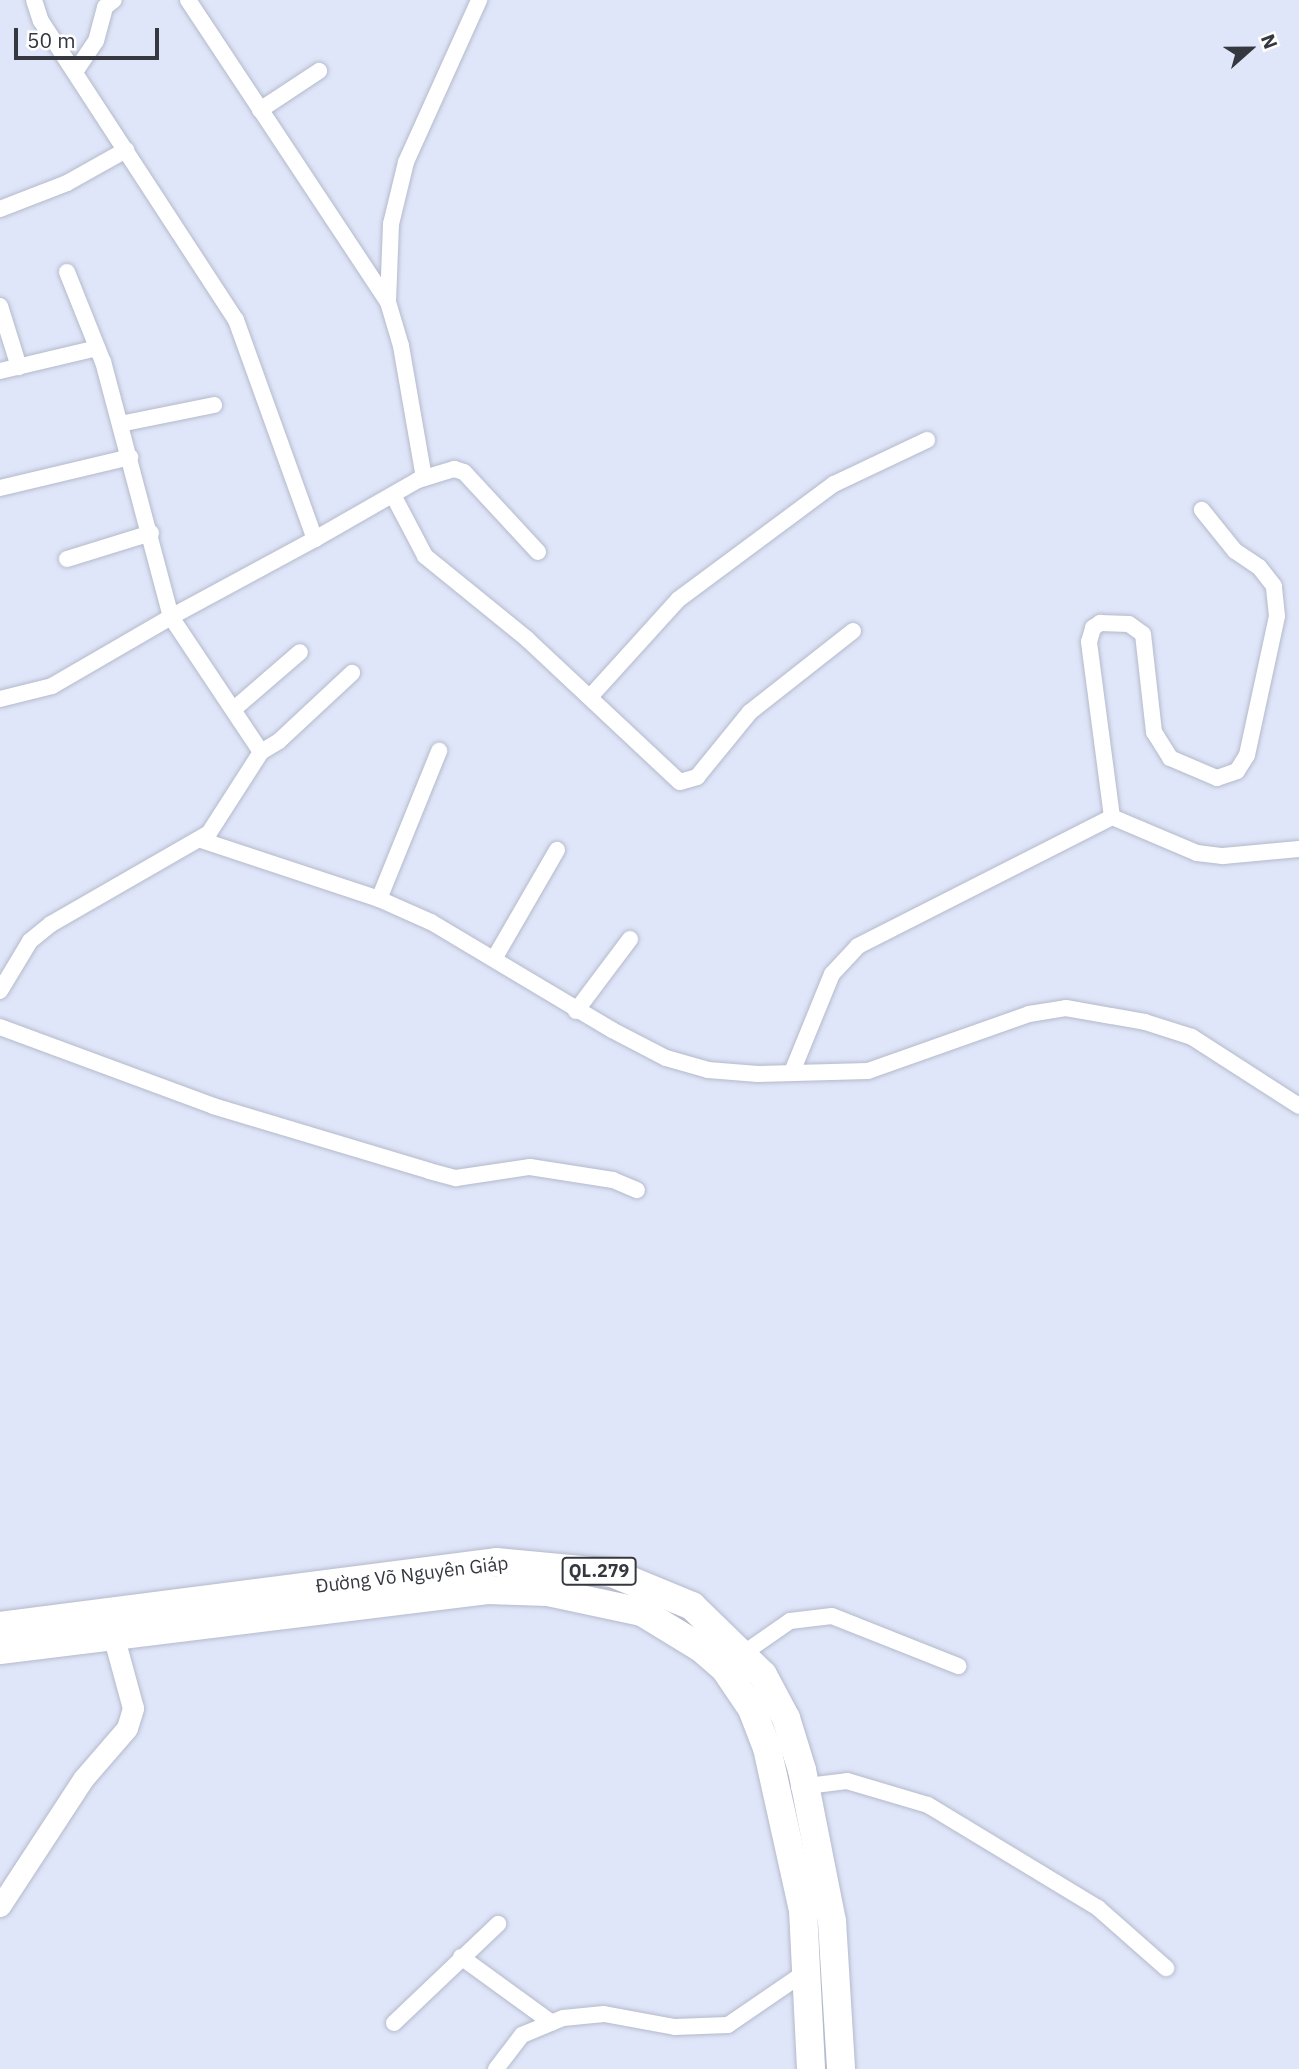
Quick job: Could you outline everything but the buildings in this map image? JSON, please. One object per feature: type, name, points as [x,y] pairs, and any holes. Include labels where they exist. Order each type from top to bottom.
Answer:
[{"type":"highway","name":"Đường Võ Nguyên Giáp","points":[[0,1650],[110,1624],[496,1562],[612,1573],[654,1587],[692,1606],[744,1653],[763,1675],[786,1718],[808,1970],[811,2069]]},
{"type":"highway","name":"Đường Võ Nguyên Giáp","points":[[0,1626],[110,1624],[486,1590],[548,1592],[642,1612],[701,1648],[725,1669],[752,1709],[792,1788],[834,1957],[841,2069]]},
{"type":"street","points":[[34,0],[41,21],[236,320],[315,539]]},
{"type":"street","points":[[75,72],[96,41],[105,7],[114,0]]},
{"type":"street","points":[[188,0],[388,302],[401,346],[424,478]]},
{"type":"street","points":[[388,302],[391,223],[406,162],[479,0]]},
{"type":"street","points":[[260,110],[319,71]]},
{"type":"street","points":[[0,209],[67,183],[126,150]]},
{"type":"street","points":[[67,272],[97,348],[130,457],[171,617],[261,752]]},
{"type":"street","points":[[0,306],[19,367]]},
{"type":"street","points":[[0,371],[97,348]]},
{"type":"street","points":[[120,424],[214,405]]},
{"type":"street","points":[[590,697],[679,599],[834,484],[927,440]]},
{"type":"street","points":[[0,488],[130,457]]},
{"type":"street","points":[[0,699],[52,686],[171,617],[424,478],[454,470],[464,472],[538,552]]},
{"type":"street","points":[[393,495],[425,556],[493,610],[590,697],[672,778],[688,782],[697,777],[750,712],[853,631]]},
{"type":"street","points":[[1112,817],[1089,642],[1093,628],[1100,623],[1129,624],[1143,634],[1154,732],[1170,758],[1216,778],[1237,771],[1247,755],[1277,617],[1274,586],[1259,567],[1235,551],[1202,510]]},
{"type":"street","points":[[67,558],[150,533]]},
{"type":"street","points":[[233,709],[300,652]]},
{"type":"street","points":[[0,990],[30,941],[51,924],[201,840],[261,752],[279,741],[352,673]]},
{"type":"street","points":[[379,899],[439,751]]},
{"type":"street","points":[[792,1072],[832,974],[858,946],[1112,817],[1197,853],[1223,856],[1299,849]]},
{"type":"street","points":[[201,840],[379,899],[431,922],[576,1011],[666,1058],[708,1070],[792,1072],[884,1068],[1030,1014],[1066,1008],[1145,1022],[1192,1037],[1299,1106]]},
{"type":"street","points":[[494,959],[557,850]]},
{"type":"street","points":[[576,1011],[630,939]]},
{"type":"street","points":[[0,1027],[213,1106],[456,1178],[530,1167],[614,1180],[637,1190]]},
{"type":"street","points":[[744,1653],[790,1621],[832,1616],[958,1666]]},
{"type":"street","points":[[0,1906],[83,1779],[127,1728],[133,1708],[110,1624]]},
{"type":"street","points":[[792,1788],[847,1781],[928,1805],[1098,1909],[1166,1968]]},
{"type":"street","points":[[394,2023],[498,1924]]},
{"type":"street","points":[[461,1957],[552,2023]]},
{"type":"street","points":[[496,2069],[522,2035],[552,2023],[604,2014],[675,2027],[728,2025],[808,1970],[834,1957]]}]
